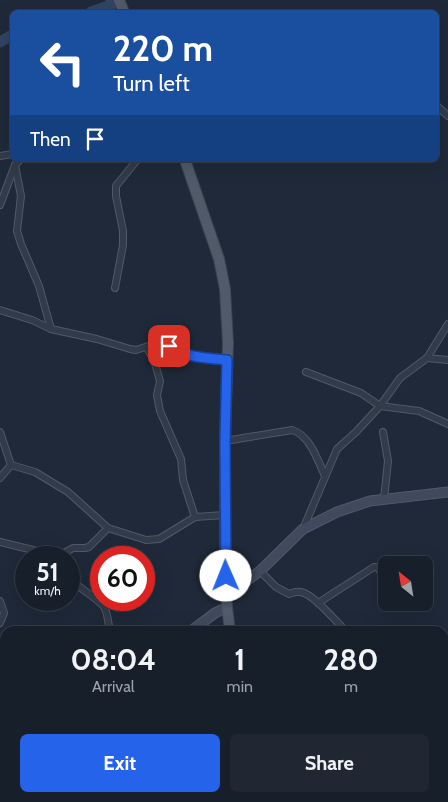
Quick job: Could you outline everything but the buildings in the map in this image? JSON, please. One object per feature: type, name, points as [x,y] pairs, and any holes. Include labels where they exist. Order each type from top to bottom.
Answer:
[{"type":"main road","points":[[186,162],[219,259],[225,289],[227,313],[225,441],[226,595],[229,626]]},
{"type":"street","points":[[0,205],[18,162]]},
{"type":"street","points":[[18,162],[21,196],[17,230],[39,286],[51,329]]},
{"type":"street","points":[[115,288],[122,254],[123,231],[116,196],[116,186],[135,162]]},
{"type":"street","points":[[0,310],[32,320],[51,329],[97,338],[130,349],[147,348],[158,343],[169,346],[181,354],[227,360]]},
{"type":"street","points":[[303,528],[337,449],[380,406],[400,378],[427,358],[448,324]]},
{"type":"street","points":[[147,348],[154,360],[160,381],[157,395],[160,411],[181,459],[183,480],[195,517]]},
{"type":"street","points":[[427,358],[448,360]]},
{"type":"street","points":[[306,372],[361,392],[380,406],[419,411],[448,424]]},
{"type":"street","points":[[225,441],[292,430],[296,431],[306,439],[325,476]]},
{"type":"street","points":[[0,432],[11,465]]},
{"type":"street","points":[[383,432],[388,462],[384,499]]},
{"type":"street","points":[[11,465],[35,472],[68,492],[108,528],[146,540],[159,539],[195,517],[225,515]]},
{"type":"street","points":[[0,478],[11,465]]},
{"type":"street","points":[[226,595],[260,571],[303,528],[360,503],[448,492]]},
{"type":"street","points":[[80,548],[89,547],[108,528]]},
{"type":"street","points":[[0,542],[16,546]]},
{"type":"street","points":[[318,603],[374,567],[378,568]]},
{"type":"street","points":[[260,571],[280,589],[289,594],[297,591],[304,592],[341,626]]},
{"type":"street","points":[[80,588],[104,607],[109,626]]},
{"type":"street","points":[[0,601],[4,613],[0,623]]},
{"type":"street","points":[[197,626],[215,612],[227,607]]},
{"type":"waterway","points":[[97,10],[111,5],[111,0]]},
{"type":"waterway","points":[[0,42],[10,36]]},
{"type":"route","points":[[169,346],[179,353],[186,355],[227,360],[225,441],[226,576]]}]
